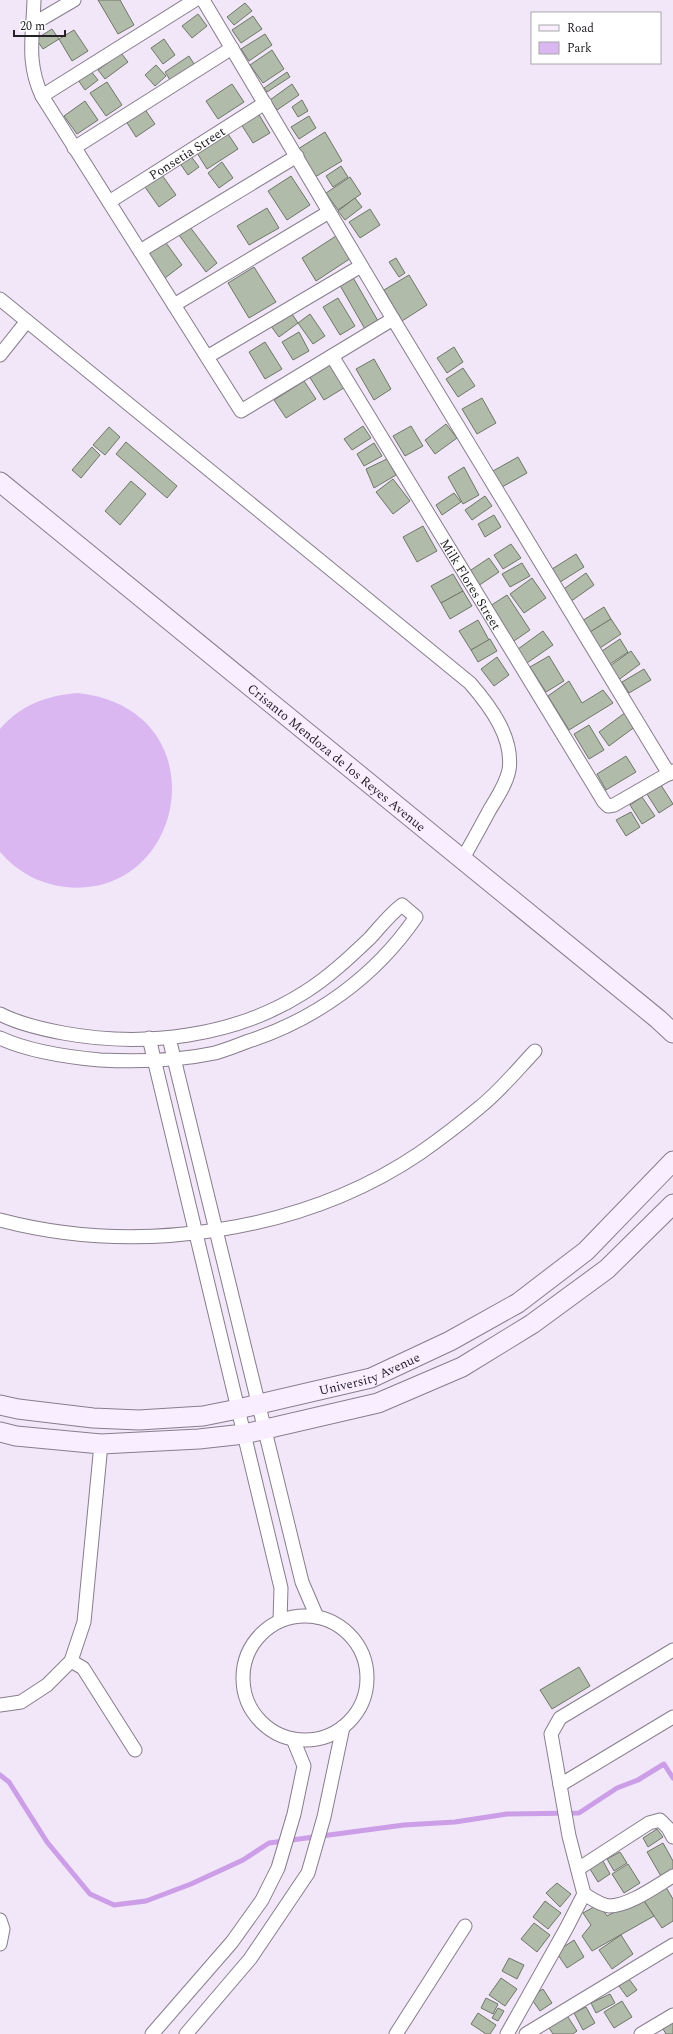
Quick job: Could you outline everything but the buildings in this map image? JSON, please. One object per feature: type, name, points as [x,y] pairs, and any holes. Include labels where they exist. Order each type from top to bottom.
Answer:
[{"type":"street","points":[[34,0],[31,65],[35,81],[42,96],[241,411],[393,319]]},
{"type":"street","points":[[33,24],[74,0]]},
{"type":"street","points":[[42,96],[195,0]]},
{"type":"street","points":[[203,0],[393,319],[671,772]]},
{"type":"street","points":[[74,148],[232,48]]},
{"type":"street","name":"Ponsetia Street","points":[[109,202],[265,103]]},
{"type":"street","points":[[140,251],[297,156]]},
{"type":"street","points":[[174,305],[329,212]]},
{"type":"street","points":[[206,357],[361,266]]},
{"type":"street","points":[[0,299],[470,683],[483,697],[507,743],[509,753],[508,772],[501,790],[462,860]]},
{"type":"street","points":[[0,355],[27,321]]},
{"type":"street","name":"Milk Flores Street","points":[[332,356],[604,802],[608,806],[614,805],[671,772]]},
{"type":"street","name":"Crisanto Mendoza de los Reyes Avenue","points":[[0,482],[673,1033]]},
{"type":"street","points":[[0,1014],[11,1019],[46,1029],[84,1036],[119,1039],[169,1038],[205,1032],[250,1020],[305,992],[337,968],[401,906],[416,917],[383,959],[353,986],[327,1005],[293,1024],[260,1038],[216,1053],[154,1061],[78,1058],[37,1050],[0,1038]]},
{"type":"street","points":[[148,1038],[282,1588],[280,1621]]},
{"type":"street","points":[[169,1038],[302,1582],[317,1617]]},
{"type":"street","points":[[0,1220],[24,1226],[81,1235],[138,1238],[196,1234],[270,1220],[322,1203],[372,1180],[419,1153],[481,1106],[535,1051]]},
{"type":"street","name":"University Avenue","points":[[0,1405],[18,1409],[93,1418],[139,1420],[203,1416],[258,1405],[371,1378],[450,1341],[518,1303],[586,1251],[673,1161]]},
{"type":"street","name":"University Avenue","points":[[0,1432],[16,1436],[101,1444],[199,1440],[264,1430],[378,1403],[462,1367],[532,1324],[607,1269],[673,1204]]},
{"type":"street","points":[[0,1705],[21,1702],[47,1685],[71,1661],[84,1622],[101,1444]]},
{"type":"street","points":[[295,1617],[317,1617],[338,1625],[350,1634],[362,1652],[367,1667],[368,1682],[362,1704],[354,1716],[343,1727],[316,1739],[293,1739],[273,1731],[256,1716],[248,1703],[243,1681],[246,1659],[253,1645],[268,1629],[280,1621],[295,1617]]},
{"type":"street","points":[[507,2034],[584,1894],[570,1836],[551,1734],[560,1718],[673,1650]]},
{"type":"street","points":[[71,1661],[82,1668],[135,1750]]},
{"type":"street","points":[[561,1790],[673,1717]]},
{"type":"street","points":[[186,2034],[250,1959],[308,1873],[324,1817],[343,1727]]},
{"type":"street","points":[[152,2034],[232,1942],[262,1900],[278,1868],[294,1814],[304,1766],[293,1739]]},
{"type":"street","points":[[578,1868],[649,1824],[660,1820],[668,1828],[673,1837]]},
{"type":"street","points":[[584,1894],[596,1902],[608,1906],[623,1904],[673,1876]]},
{"type":"street","points":[[0,1920],[3,1929],[0,1944]]},
{"type":"street","points":[[396,2034],[465,1926]]},
{"type":"street","points":[[526,2034],[673,1944]]},
{"type":"street","points":[[641,2034],[673,2015]]},
{"type":"green space","points":[[78,693],[124,706],[154,732],[169,765],[171,801],[161,836],[139,864],[107,883],[65,887],[47,883],[30,876],[21,871],[0,852],[0,729],[16,714],[35,703],[56,696]]},
{"type":"waterway","points":[[0,1775],[9,1782],[47,1842],[90,1894],[114,1905],[146,1901],[191,1884],[243,1860],[269,1843],[404,1825],[455,1822],[507,1814],[579,1813],[617,1788],[638,1780],[664,1764],[673,1778]]}]
